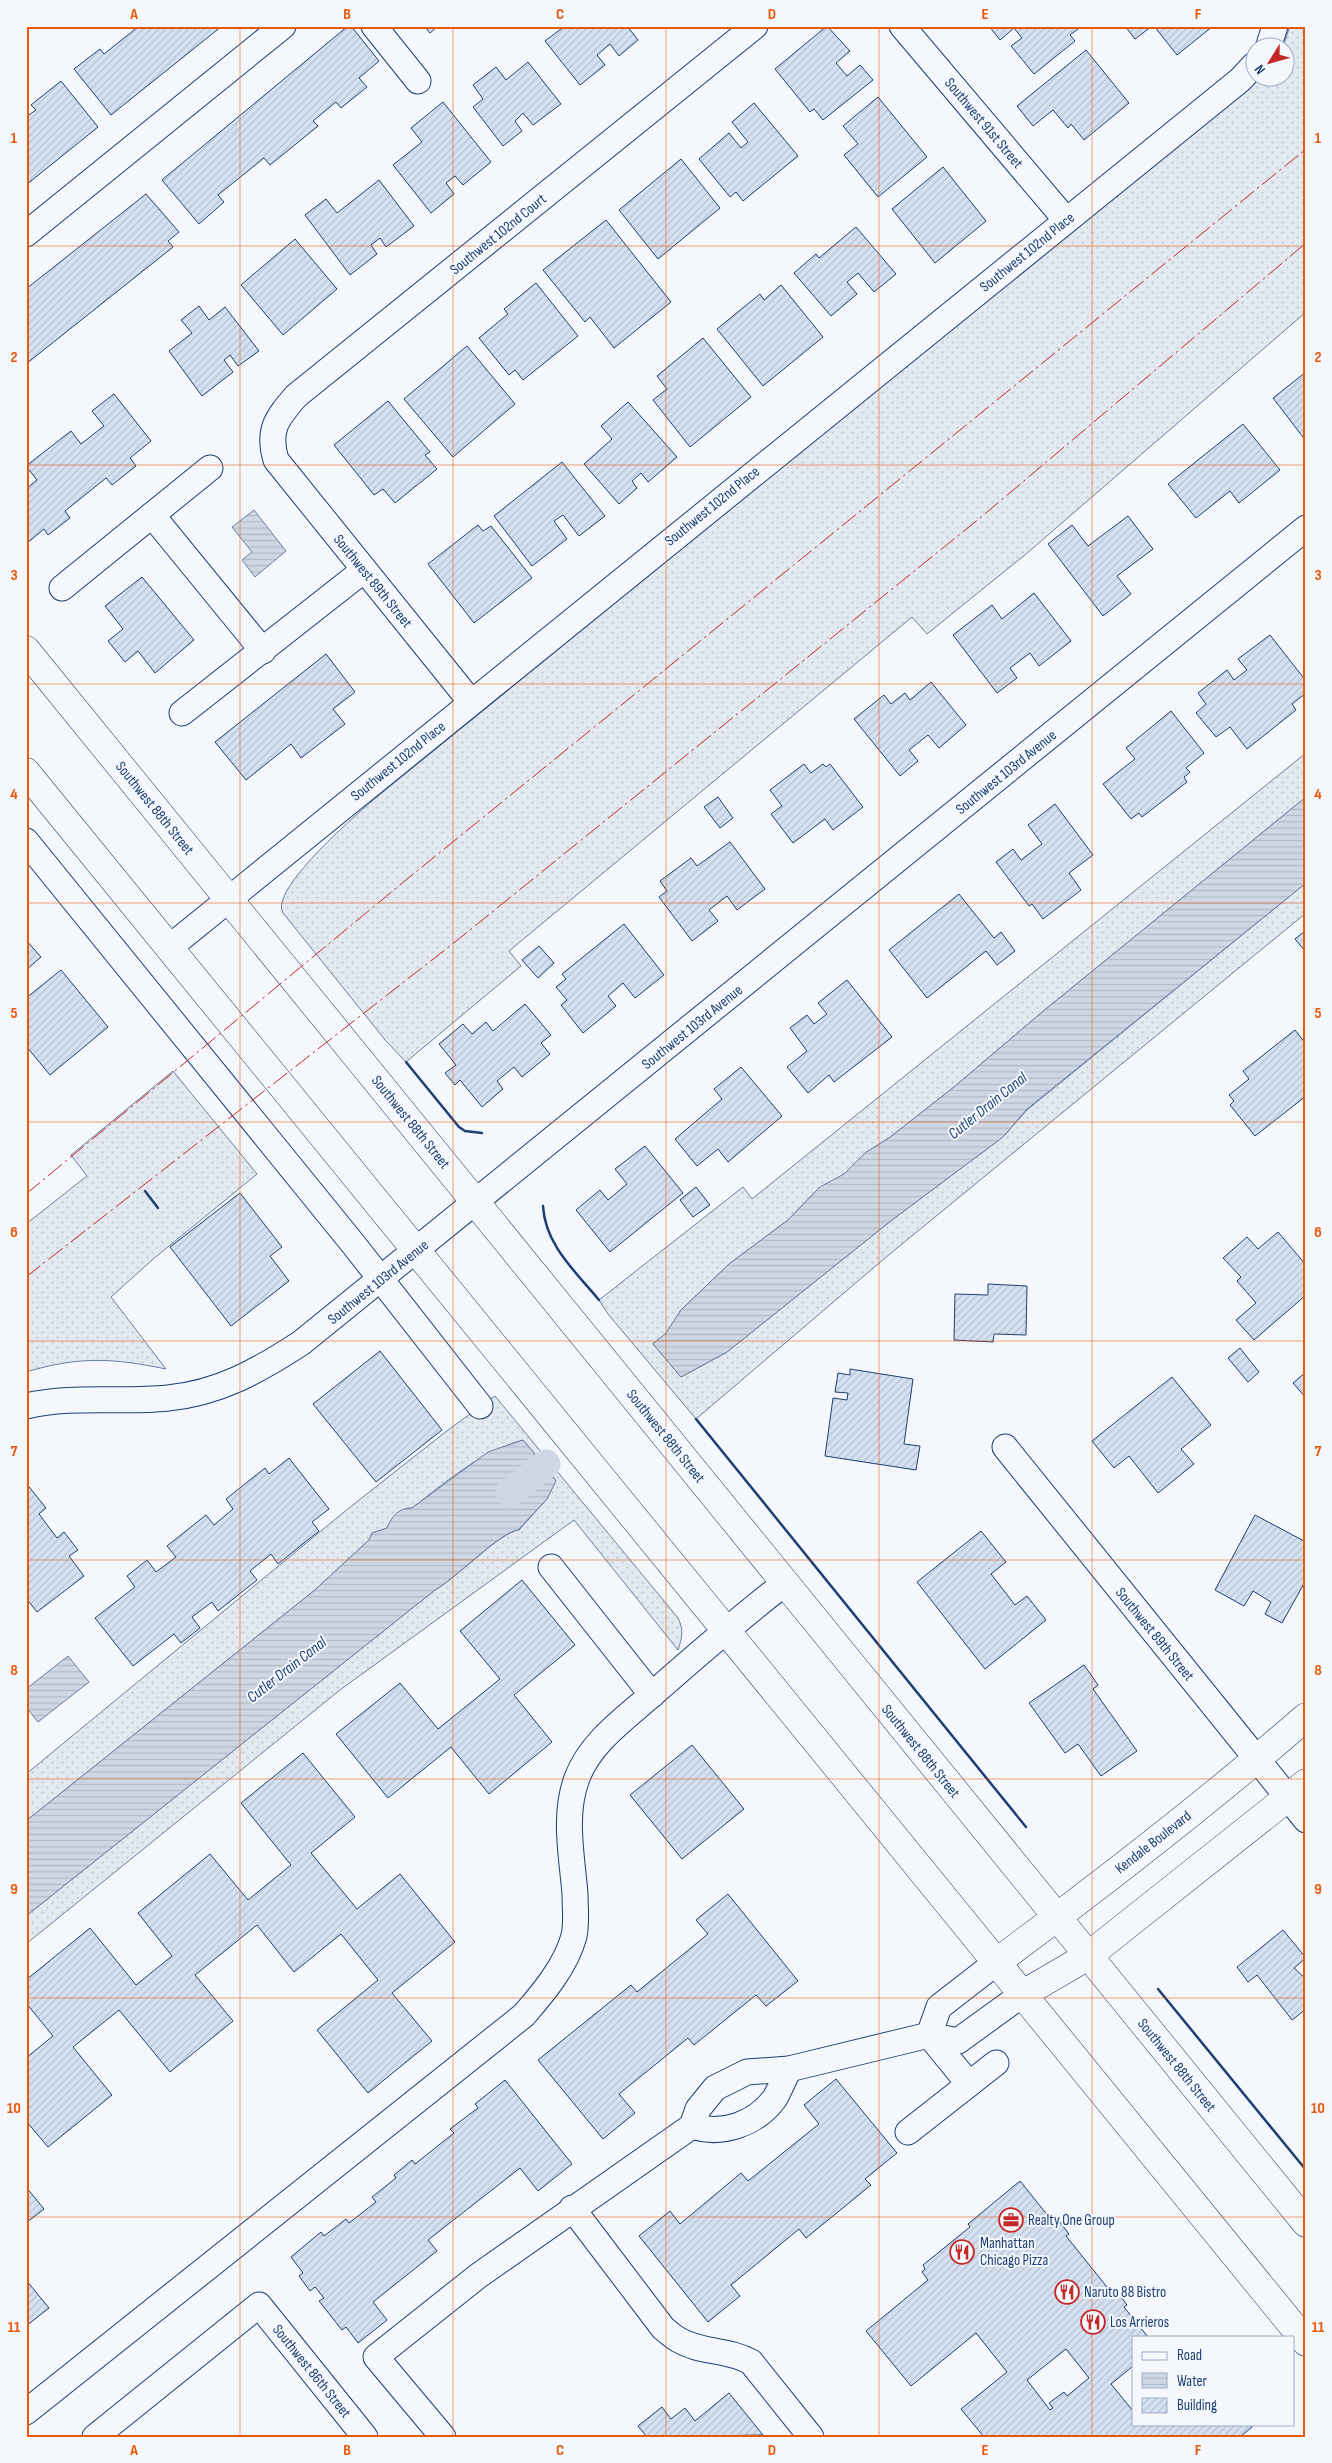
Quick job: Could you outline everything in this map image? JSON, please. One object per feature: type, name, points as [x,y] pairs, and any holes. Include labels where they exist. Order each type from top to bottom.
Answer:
[{"type":"main road","name":"Southwest 88th Street","points":[[26,650],[1306,2223]]},
{"type":"main road","points":[[26,772],[1306,2342]]},
{"type":"main road","name":"Kendale Boulevard","points":[[997,1962],[1057,1918],[1256,1760],[1306,1717]]},
{"type":"main road","points":[[1022,1994],[1088,1956],[1297,1791]]},
{"type":"street","points":[[26,234],[283,26]]},
{"type":"street","points":[[374,26],[418,81]]},
{"type":"street","name":"Southwest 102nd Court","points":[[276,460],[272,445],[272,431],[281,413],[296,396],[755,26]]},
{"type":"street","name":"Southwest 91st Street","points":[[902,26],[1066,220]]},
{"type":"street","points":[[1271,38],[1275,26]]},
{"type":"street","name":"Southwest 102nd Place","points":[[170,947],[1244,76]]},
{"type":"street","name":"Southwest 89th Street","points":[[276,460],[471,702]]},
{"type":"street","points":[[62,588],[210,468]]},
{"type":"street","points":[[152,515],[263,651]]},
{"type":"street","name":"Southwest 103rd Avenue","points":[[26,1406],[68,1400],[166,1399],[215,1390],[274,1361],[301,1343],[382,1280],[1306,528]]},
{"type":"street","points":[[182,713],[364,570]]},
{"type":"street","points":[[26,841],[382,1280],[480,1406]]},
{"type":"street","name":"Southwest 89th Street","points":[[1005,1447],[1256,1760],[1297,1791],[1306,1820]]},
{"type":"street","points":[[551,1567],[652,1695]]},
{"type":"street","points":[[26,2412],[524,2015],[558,1971],[574,1936],[576,1913],[569,1809],[578,1777],[596,1745],[726,1630],[784,1582]]},
{"type":"street","points":[[929,2035],[939,2007],[997,1962]]},
{"type":"street","points":[[442,2437],[376,2357],[478,2276],[572,2208],[692,2126],[698,2109],[715,2088],[731,2078],[747,2072],[789,2070],[929,2035],[958,2041],[1022,1994]]},
{"type":"street","points":[[929,2035],[969,2084]]},
{"type":"street","points":[[908,2132],[996,2063]]},
{"type":"street","points":[[692,2126],[716,2131],[748,2122],[775,2098],[789,2070]]},
{"type":"street","points":[[572,2208],[663,2328],[679,2340],[694,2346],[738,2354],[751,2362],[811,2437]]},
{"type":"street","name":"Southwest 86th Street","points":[[95,2437],[259,2305],[365,2437]]},
{"type":"shaded area","points":[[1290,26],[1306,26],[1306,312],[1026,554],[927,634],[912,617],[509,951],[521,966],[406,1062],[386,1041],[283,913],[282,902],[288,888],[300,872],[332,837],[372,801],[1248,88],[1294,88],[1294,38],[1286,38]]},
{"type":"shaded area","points":[[1306,753],[1306,797],[1041,1013],[954,1087],[889,1138],[865,1153],[844,1174],[813,1194],[788,1220],[729,1264],[681,1310],[667,1333],[653,1344],[681,1377],[727,1352],[892,1220],[1003,1137],[1027,1110],[1306,883],[1306,913],[885,1258],[696,1419],[608,1314],[599,1300],[743,1187],[752,1199]]},
{"type":"shaded area","points":[[173,1071],[257,1174],[152,1260],[111,1297],[166,1369],[96,1360],[63,1363],[26,1372],[26,1224],[87,1176],[71,1155]]},
{"type":"shaded area","points":[[495,1396],[678,1618],[682,1634],[678,1650],[574,1520],[340,1690],[26,1944],[26,1916],[435,1590],[501,1539],[519,1530],[547,1499],[545,1467],[542,1470],[531,1458],[535,1454],[523,1440],[492,1452],[464,1468],[412,1508],[400,1512],[394,1517],[387,1528],[372,1533],[369,1540],[315,1590],[26,1821],[26,1774],[344,1512],[448,1430]]},
{"type":"water","points":[[254,510],[286,551],[255,577],[242,560],[252,552],[232,527]]},
{"type":"water","points":[[1306,797],[1306,883],[1027,1109],[1003,1137],[892,1220],[727,1352],[681,1377],[653,1344],[666,1333],[681,1310],[729,1264],[788,1220],[820,1187],[844,1174],[865,1153],[889,1138],[954,1087],[1041,1013]]},
{"type":"water","points":[[523,1440],[535,1454],[532,1458],[541,1469],[546,1467],[556,1481],[547,1499],[518,1530],[489,1547],[26,1916],[26,1821],[315,1590],[369,1540],[372,1533],[387,1528],[399,1511],[412,1508],[488,1452]]},
{"type":"water","points":[[68,1656],[89,1682],[38,1722],[26,1707],[26,1689]]},
{"type":"building","points":[[139,26],[222,26],[111,115],[74,69],[100,49],[104,54]]},
{"type":"building","points":[[348,26],[351,26],[379,61],[359,78],[367,87],[341,108],[336,102],[313,121],[318,126],[270,165],[264,158],[218,195],[224,202],[199,224],[162,180]]},
{"type":"building","points":[[424,26],[438,26],[430,33]]},
{"type":"building","points":[[565,26],[627,26],[638,40],[619,56],[610,44],[597,55],[605,65],[580,85],[545,41]]},
{"type":"building","points":[[827,26],[850,51],[836,63],[847,76],[860,65],[873,80],[823,120],[814,109],[810,112],[775,69]]},
{"type":"building","points":[[989,26],[1076,26],[1078,29],[1070,35],[1075,41],[1034,74],[1011,46],[1022,38],[1014,28],[1000,40]]},
{"type":"building","points":[[1125,26],[1152,26],[1135,39]]},
{"type":"building","points":[[1154,26],[1213,26],[1177,55]]},
{"type":"building","points":[[1086,50],[1129,103],[1084,140],[1071,124],[1068,128],[1053,110],[1033,126],[1017,106]]},
{"type":"building","points":[[528,62],[561,104],[533,125],[523,113],[515,121],[522,131],[503,146],[473,107],[483,99],[473,85],[496,67],[506,80]]},
{"type":"building","points":[[61,81],[98,127],[26,185],[26,117],[36,110],[31,105]]},
{"type":"building","points":[[878,97],[927,157],[878,197],[844,155],[858,144],[843,126]]},
{"type":"building","points":[[443,102],[491,162],[463,185],[455,176],[446,183],[454,194],[431,213],[393,165],[422,142],[411,128]]},
{"type":"building","points":[[754,103],[798,156],[743,201],[736,192],[730,197],[699,159],[729,133],[741,148],[748,142],[732,122]]},
{"type":"building","points":[[681,159],[720,208],[658,259],[619,210]]},
{"type":"building","points":[[943,167],[986,221],[935,263],[892,209]]},
{"type":"building","points":[[379,180],[414,226],[386,247],[380,238],[371,245],[377,254],[350,275],[305,215],[326,199],[337,213]]},
{"type":"building","points":[[146,194],[179,232],[168,241],[173,247],[26,364],[26,289]]},
{"type":"building","points":[[606,220],[671,302],[614,348],[590,317],[585,322],[543,270]]},
{"type":"building","points":[[856,227],[896,274],[874,292],[858,273],[847,282],[857,294],[831,316],[794,273],[816,254],[819,258]]},
{"type":"building","points":[[295,239],[337,289],[283,335],[241,285]]},
{"type":"building","points":[[536,283],[578,336],[523,380],[515,370],[509,375],[479,338],[508,314],[504,309]]},
{"type":"building","points":[[781,285],[823,337],[763,386],[717,329],[760,294],[764,300]]},
{"type":"building","points":[[199,306],[209,320],[225,307],[259,351],[238,366],[230,355],[224,360],[233,372],[202,396],[169,351],[192,333],[181,320]]},
{"type":"building","points":[[703,338],[751,397],[690,447],[653,400],[667,389],[657,376]]},
{"type":"building","points":[[467,346],[515,404],[453,457],[404,399]]},
{"type":"building","points":[[1306,372],[1306,441],[1273,398]]},
{"type":"building","points":[[114,394],[151,441],[130,458],[136,466],[112,485],[106,478],[65,511],[70,518],[48,535],[44,529],[26,544],[26,489],[37,480],[26,466],[71,431],[81,444],[104,426],[92,411]]},
{"type":"building","points":[[388,401],[430,452],[425,455],[437,469],[395,503],[383,489],[374,495],[334,445]]},
{"type":"building","points":[[628,402],[677,457],[648,482],[641,473],[632,481],[637,488],[619,504],[584,464],[612,439],[601,426]]},
{"type":"building","points":[[1243,424],[1280,470],[1239,503],[1230,491],[1196,518],[1168,484]]},
{"type":"building","points":[[562,462],[605,516],[579,536],[563,515],[554,521],[567,539],[532,566],[494,516]]},
{"type":"building","points":[[1128,516],[1153,549],[1117,576],[1131,594],[1103,616],[1048,544],[1072,525],[1088,546]]},
{"type":"building","points":[[478,525],[483,531],[491,526],[532,578],[474,623],[428,564]]},
{"type":"building","points":[[142,577],[194,640],[155,673],[138,651],[125,662],[108,641],[123,629],[105,606]]},
{"type":"building","points":[[1034,593],[1071,641],[1039,666],[1030,653],[1010,668],[1017,678],[997,693],[953,635],[992,605],[1002,619]]},
{"type":"building","points":[[1270,635],[1306,681],[1306,693],[1292,704],[1296,710],[1247,749],[1230,727],[1216,737],[1196,713],[1206,704],[1198,693],[1227,670],[1234,680],[1247,670],[1238,659]]},
{"type":"building","points":[[326,654],[355,692],[333,709],[345,724],[301,758],[291,744],[246,780],[215,742]]},
{"type":"building","points":[[931,682],[966,725],[939,748],[928,735],[909,750],[918,761],[900,776],[854,719],[884,695],[891,704],[905,693],[910,700]]},
{"type":"building","points":[[1171,711],[1204,753],[1186,768],[1190,772],[1184,777],[1187,782],[1142,817],[1139,813],[1131,819],[1103,784],[1135,759],[1126,748]]},
{"type":"building","points":[[804,764],[811,773],[823,764],[826,767],[830,764],[863,807],[833,830],[825,819],[793,843],[771,814],[782,806],[770,790]]},
{"type":"building","points":[[718,797],[733,818],[720,828],[704,807]]},
{"type":"building","points":[[1055,804],[1093,855],[1069,873],[1081,890],[1043,919],[1032,904],[1029,906],[996,862],[1013,849],[1021,860],[1042,844],[1028,825]]},
{"type":"building","points":[[730,842],[765,889],[737,910],[727,896],[709,910],[718,921],[692,941],[659,897],[667,891],[660,881],[691,858],[697,866]]},
{"type":"building","points":[[959,894],[994,938],[1001,932],[1015,951],[997,965],[986,951],[927,998],[889,950]]},
{"type":"building","points":[[624,924],[664,975],[635,998],[623,983],[608,996],[616,1006],[583,1033],[561,1005],[567,1000],[556,987],[566,979],[562,974]]},
{"type":"building","points":[[1306,930],[1306,950],[1305,951],[1295,939]]},
{"type":"building","points":[[26,940],[41,957],[26,970]]},
{"type":"building","points":[[539,946],[554,963],[538,978],[522,960]]},
{"type":"building","points":[[61,970],[108,1027],[50,1075],[26,1046],[26,998]]},
{"type":"building","points":[[847,980],[892,1037],[834,1082],[829,1075],[808,1093],[787,1067],[807,1051],[790,1028],[807,1015],[814,1024],[827,1014],[818,1003]]},
{"type":"building","points":[[525,1004],[551,1035],[541,1043],[550,1054],[522,1077],[514,1067],[497,1081],[503,1089],[482,1107],[460,1080],[455,1085],[445,1073],[456,1065],[439,1044],[463,1024],[472,1034],[486,1022],[493,1031]]},
{"type":"building","points":[[1295,1030],[1306,1044],[1306,1096],[1255,1136],[1230,1105],[1234,1101],[1229,1095],[1249,1079],[1243,1071]]},
{"type":"building","points":[[741,1067],[782,1116],[728,1162],[718,1149],[697,1166],[675,1139],[722,1099],[714,1089]]},
{"type":"building","points":[[645,1146],[683,1193],[610,1252],[576,1210],[600,1190],[608,1200],[627,1184],[615,1169]]},
{"type":"building","points":[[696,1187],[710,1205],[693,1217],[680,1200]]},
{"type":"building","points":[[240,1193],[282,1247],[270,1256],[289,1281],[231,1326],[170,1247]]},
{"type":"building","points":[[1278,1232],[1306,1265],[1306,1295],[1254,1340],[1236,1320],[1256,1303],[1237,1281],[1241,1277],[1223,1258],[1247,1237],[1258,1249]]},
{"type":"building","points":[[988,1284],[1027,1286],[1026,1335],[994,1334],[993,1342],[954,1340],[955,1294],[988,1295]]},
{"type":"building","points":[[1240,1348],[1259,1372],[1248,1382],[1228,1358]]},
{"type":"building","points":[[380,1351],[442,1430],[376,1482],[313,1404]]},
{"type":"building","points":[[850,1369],[913,1379],[904,1444],[920,1446],[916,1470],[825,1456],[833,1398],[847,1400],[848,1393],[835,1392],[838,1373],[850,1375]]},
{"type":"building","points":[[1306,1372],[1306,1398],[1293,1383]]},
{"type":"building","points":[[1172,1377],[1211,1425],[1181,1449],[1194,1464],[1158,1493],[1129,1456],[1114,1468],[1092,1441]]},
{"type":"building","points":[[289,1458],[329,1509],[312,1522],[319,1531],[278,1564],[271,1554],[250,1571],[257,1580],[218,1611],[212,1602],[192,1617],[200,1628],[181,1643],[174,1634],[133,1666],[95,1618],[135,1587],[127,1576],[147,1560],[156,1572],[176,1557],[167,1546],[206,1515],[214,1525],[233,1509],[226,1499],[265,1468],[269,1474]]},
{"type":"building","points":[[26,1483],[46,1508],[39,1514],[57,1538],[64,1532],[78,1550],[69,1556],[84,1576],[37,1612],[26,1598]]},
{"type":"building","points":[[1255,1515],[1306,1542],[1306,1580],[1282,1623],[1265,1614],[1271,1602],[1253,1591],[1244,1606],[1215,1590]]},
{"type":"building","points":[[981,1531],[1006,1562],[991,1574],[1015,1605],[1027,1596],[1046,1620],[985,1669],[917,1582]]},
{"type":"building","points":[[522,1580],[575,1645],[514,1695],[552,1742],[489,1794],[451,1747],[388,1798],[336,1734],[400,1683],[438,1729],[500,1679],[460,1631]]},
{"type":"building","points":[[1084,1665],[1098,1685],[1093,1689],[1137,1751],[1101,1776],[1078,1744],[1065,1753],[1029,1703]]},
{"type":"building","points":[[692,1745],[744,1809],[682,1859],[630,1795]]},
{"type":"building","points":[[303,1753],[355,1817],[311,1853],[357,1909],[400,1874],[455,1942],[392,1993],[432,2041],[368,2093],[317,2030],[378,1980],[341,1934],[294,1972],[257,1925],[195,1975],[233,2021],[170,2072],[119,2010],[73,2047],[112,2095],[48,2147],[26,2121],[26,2058],[53,2036],[26,2003],[26,1980],[90,1928],[136,1985],[172,1956],[138,1913],[210,1854],[248,1900],[291,1865],[241,1803]]},
{"type":"building","points":[[728,1894],[798,1981],[766,2006],[756,1995],[694,2045],[688,2038],[619,2094],[635,2113],[603,2139],[538,2060],[631,1985],[637,1992],[708,1934],[696,1920]]},
{"type":"building","points":[[1283,1930],[1306,1958],[1294,1968],[1306,1979],[1306,2009],[1292,2020],[1257,1975],[1248,1982],[1237,1967]]},
{"type":"building","points":[[836,2079],[897,2153],[865,2179],[871,2185],[806,2238],[799,2229],[731,2285],[740,2296],[708,2322],[639,2236],[670,2211],[680,2224],[741,2173],[748,2181],[819,2124],[804,2105]]},
{"type":"building","points":[[505,2080],[572,2164],[538,2191],[520,2168],[428,2240],[437,2251],[373,2302],[387,2320],[358,2343],[346,2327],[342,2330],[319,2301],[324,2298],[315,2287],[310,2291],[299,2276],[303,2273],[291,2257],[321,2232],[324,2236],[346,2219],[349,2223],[376,2202],[372,2197],[396,2178],[394,2175],[412,2160],[415,2164],[454,2133],[450,2129],[478,2108],[475,2104]]},
{"type":"building","points":[[1020,2181],[1053,2222],[1057,2218],[1069,2234],[1066,2236],[1111,2292],[1115,2289],[1127,2305],[1124,2307],[1147,2336],[1132,2336],[1132,2367],[1111,2384],[1132,2410],[1132,2426],[1252,2427],[1240,2437],[984,2437],[961,2409],[1007,2372],[976,2333],[911,2386],[866,2331],[928,2280],[922,2272],[925,2269],[923,2265],[970,2227],[968,2224]],"holes":[[[1066,2349],[1089,2378],[1067,2396],[1064,2392],[1049,2403],[1053,2408],[1050,2410],[1027,2380]]]},
{"type":"building","points":[[26,2187],[44,2209],[26,2223]]},
{"type":"building","points":[[26,2280],[49,2308],[26,2326]]},
{"type":"building","points":[[729,2393],[763,2435],[647,2437],[638,2426],[662,2407],[671,2419],[685,2408],[695,2421]]},
{"type":"waterway","name":"Cutler Drain Canal","points":[[510,1493],[546,1464]]},
{"type":"wall","points":[[406,1062],[459,1127],[465,1131],[482,1133]]},
{"type":"wall","points":[[145,1191],[158,1208]]},
{"type":"wall","points":[[543,1206],[549,1233],[563,1257],[599,1300]]},
{"type":"wall","points":[[696,1419],[1026,1827]]},
{"type":"wall","points":[[1158,1989],[1306,2170]]},
{"type":"power","points":[[26,1194],[406,880],[1306,149]]},
{"type":"power","points":[[26,1277],[455,942],[980,518],[1306,243]]},
{"type":"place","name":"Realty One Group","points":[[1011,2220]]},
{"type":"place","name":"Manhattan Chicago Pizza","points":[[962,2252]]},
{"type":"place","name":"Naruto 88 Bistro","points":[[1067,2292]]},
{"type":"place","name":"Los Arrieros","points":[[1093,2322]]}]
